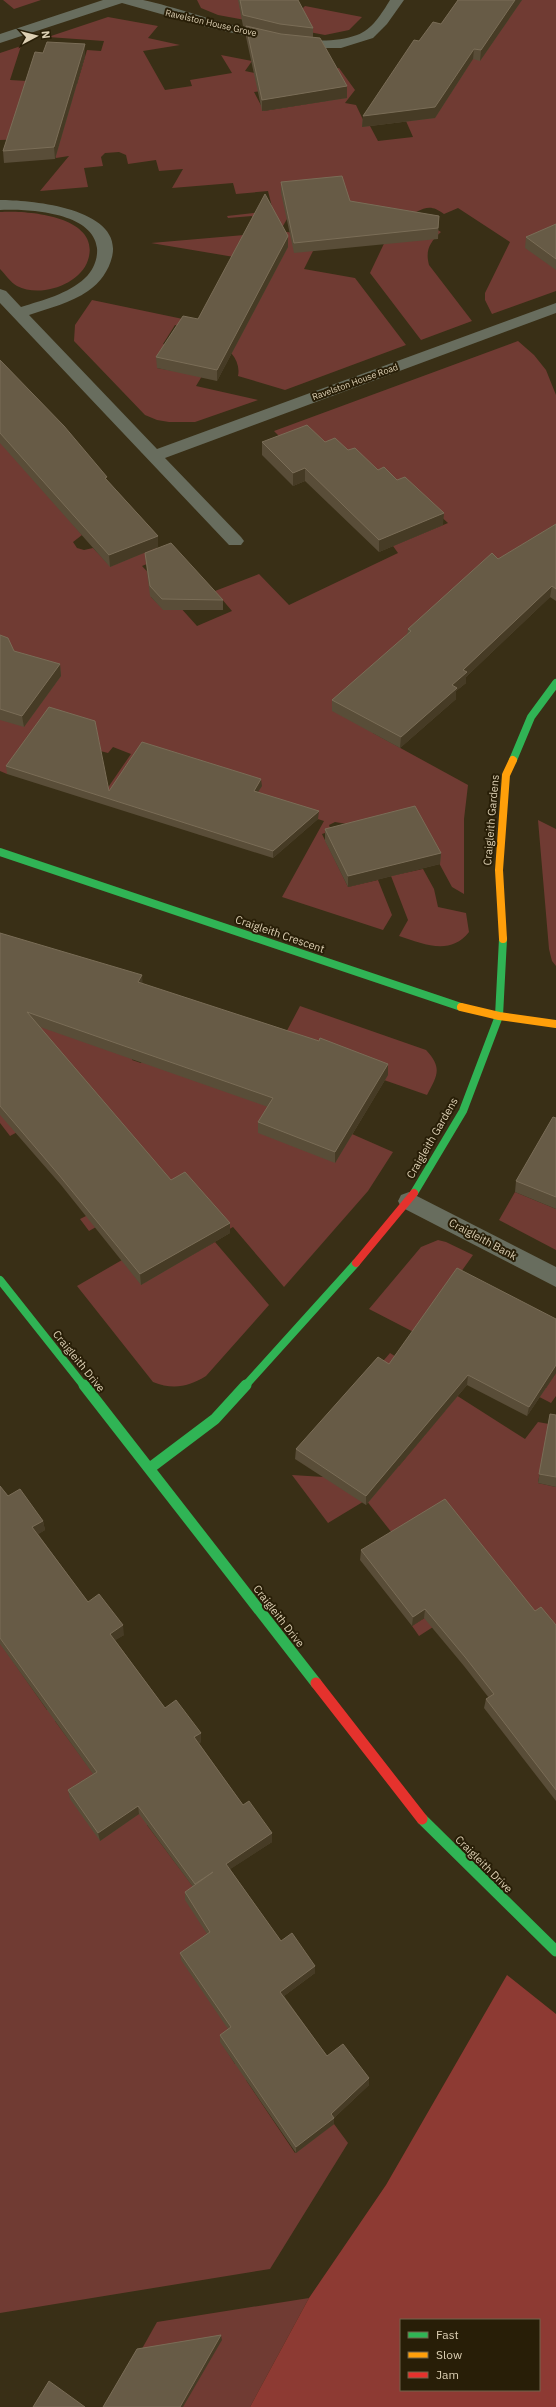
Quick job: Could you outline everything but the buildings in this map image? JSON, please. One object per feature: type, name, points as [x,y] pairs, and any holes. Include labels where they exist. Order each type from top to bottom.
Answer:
[{"type":"street","points":[[0,39],[117,0]]},
{"type":"street","name":"Ravelston House Grove","points":[[126,0],[211,24],[323,46],[346,44],[364,38],[383,21],[397,0]]},
{"type":"street","points":[[0,205],[28,205],[65,212],[83,220],[94,228],[102,238],[106,250],[104,262],[99,272],[76,293],[18,313]]},
{"type":"street","points":[[0,294],[235,541]]},
{"type":"street","name":"Ravelston House Road","points":[[154,456],[556,308]]},
{"type":"street","name":"Craigleith Gardens","points":[[150,1468],[215,1419],[329,1294],[409,1201],[463,1111],[499,1016],[504,951],[499,870],[506,775],[531,718],[556,683]]},
{"type":"street","name":"Craigleith Crescent","points":[[0,852],[442,1002],[499,1016],[556,1024]]},
{"type":"street","name":"Craigleith Bank","points":[[409,1201],[556,1278]]},
{"type":"street","name":"Craigleith Drive","points":[[0,1280],[150,1468],[416,1813],[556,1952]]},
{"type":"shaded area","points":[[3,0],[41,0],[14,9]]},
{"type":"shaded area","points":[[197,0],[263,0],[239,7],[303,8],[305,6],[362,17],[349,30],[325,35],[218,15],[201,8]]},
{"type":"shaded area","points":[[518,0],[556,0],[556,291],[492,314],[485,300],[485,293],[510,242],[458,208],[444,214],[433,208],[424,209],[416,212],[414,216],[441,232],[429,247],[429,265],[472,321],[421,340],[370,273],[400,210],[287,219],[280,231],[294,233],[313,251],[304,269],[355,278],[406,345],[285,390],[238,376],[238,366],[234,356],[227,348],[207,336],[185,327],[175,325],[163,344],[171,346],[157,368],[202,376],[196,386],[258,400],[195,422],[169,422],[157,420],[145,415],[74,341],[75,325],[92,300],[202,323],[258,261],[151,243],[256,234],[252,216],[228,218],[227,216],[273,211],[268,191],[236,194],[233,183],[172,188],[183,169],[159,171],[156,160],[128,164],[126,155],[119,152],[105,153],[101,157],[103,166],[84,168],[88,187],[40,191],[69,156],[56,158],[51,138],[0,140],[0,53],[21,46],[10,80],[77,84],[87,50],[101,51],[104,41],[48,37],[108,17],[158,26],[148,38],[180,45],[143,51],[165,90],[192,86],[190,80],[232,73],[221,55],[252,61],[245,71],[278,78],[284,88],[254,92],[264,111],[326,101],[331,70],[339,68],[355,90],[345,103],[356,105],[366,126],[370,126],[378,141],[413,137],[406,121],[434,79]]},
{"type":"shaded area","points":[[0,212],[27,212],[59,219],[73,225],[84,234],[89,245],[88,260],[84,269],[68,282],[47,290],[37,291],[15,285],[0,269]]},
{"type":"shaded area","points":[[518,341],[534,355],[546,370],[556,395],[556,542],[412,629],[403,638],[373,733],[468,785],[464,819],[464,894],[452,887],[414,817],[347,824],[335,822],[329,825],[331,831],[322,834],[348,887],[378,880],[392,915],[383,930],[282,897],[324,821],[254,799],[205,836],[198,834],[211,813],[98,802],[131,754],[113,747],[108,753],[89,748],[41,726],[7,774],[0,771],[0,439],[82,535],[73,542],[77,548],[84,550],[93,548],[110,566],[156,548],[164,557],[142,566],[162,587],[151,597],[163,609],[179,606],[197,626],[232,611],[215,591],[259,574],[289,605],[398,553],[393,546],[448,523],[434,510],[283,440],[274,431]]},
{"type":"shaded area","points":[[538,820],[556,829],[556,966],[552,961],[549,949]]},
{"type":"shaded area","points":[[423,869],[434,889],[438,907],[466,913],[469,932],[454,944],[445,946],[427,945],[399,936],[408,920],[391,876]]},
{"type":"shaded area","points":[[167,1002],[132,1060],[141,1063],[145,1057],[282,1040],[300,1006],[426,1050],[435,1062],[437,1072],[436,1077],[427,1095],[384,1080],[352,1134],[393,1152],[368,1191],[284,1287],[233,1227],[212,1239],[167,1186],[89,1231],[80,1219],[86,1216],[87,1094],[10,1136],[0,1123],[0,1091],[17,1014]]},
{"type":"shaded area","points":[[515,1192],[556,1209],[556,1250],[499,1220]]},
{"type":"shaded area","points":[[438,1240],[446,1242],[473,1255],[424,1324],[546,1388],[556,1373],[556,1396],[551,1403],[369,1309],[421,1247]]},
{"type":"shaded area","points":[[215,1242],[269,1305],[206,1376],[193,1383],[174,1387],[153,1382],[77,1286],[122,1260],[141,1284]]},
{"type":"shaded area","points":[[390,1353],[525,1439],[538,1422],[549,1424],[538,1483],[556,1487],[556,1637],[433,1627],[419,1636],[412,1626],[491,1576],[396,1538],[366,1500],[328,1523],[292,1475],[340,1478],[399,1466],[445,1411],[378,1367]]},
{"type":"shaded area","points":[[0,1643],[47,1710],[124,1661],[132,1671],[55,1721],[98,1780],[205,1770],[147,1825],[197,1892],[240,1892],[231,2034],[221,2042],[235,2064],[281,2031],[306,2035],[246,2080],[295,2153],[334,2124],[348,2143],[270,2269],[0,2313]]},
{"type":"shaded area","points":[[507,1975],[556,2014],[556,2407],[250,2407],[309,2298],[386,2185]]},
{"type":"shaded area","points":[[309,2298],[250,2407],[183,2407],[139,2354],[157,2322]]},
{"type":"traffic: fast","points":[[513,760],[531,717],[556,683]]},
{"type":"traffic: fast","points":[[0,852],[461,1007]]},
{"type":"traffic: fast","points":[[414,1193],[463,1111],[499,1016],[503,939]]},
{"type":"traffic: fast","points":[[150,1468],[215,1419],[356,1263]]},
{"type":"traffic: fast","points":[[0,1280],[150,1468],[316,1683]]},
{"type":"traffic: fast","points":[[422,1819],[556,1951]]},
{"type":"traffic: slow","points":[[503,939],[499,870],[506,775],[513,760]]},
{"type":"traffic: slow","points":[[461,1007],[499,1016],[556,1024]]},
{"type":"traffic: jam","points":[[356,1263],[414,1193]]},
{"type":"traffic: jam","points":[[316,1683],[422,1819]]}]
